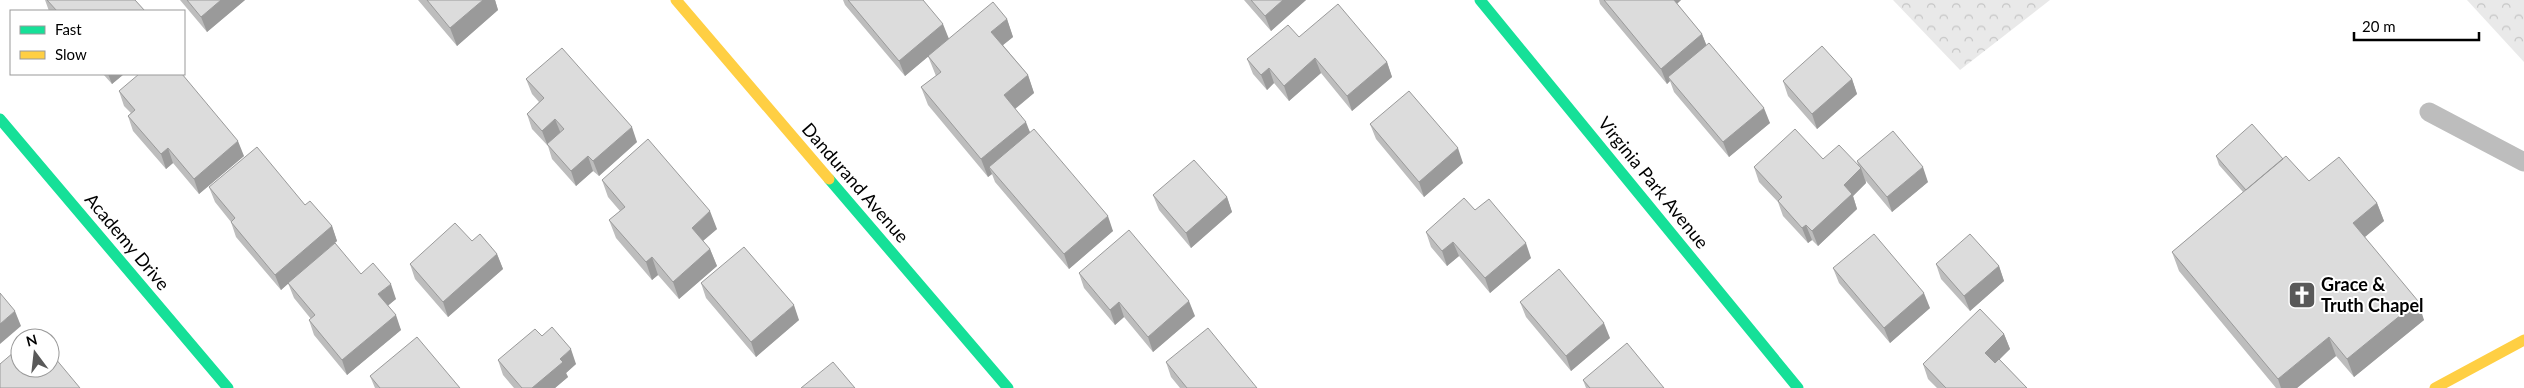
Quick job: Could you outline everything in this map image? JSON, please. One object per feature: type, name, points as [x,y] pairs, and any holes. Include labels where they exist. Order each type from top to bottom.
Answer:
[{"type":"street","name":"Dandurand Avenue","points":[[676,0],[1008,388]]},
{"type":"street","name":"Virginia Park Avenue","points":[[1480,0],[1798,388]]},
{"type":"street","name":"Academy Drive","points":[[0,118],[228,388]]},
{"type":"street","points":[[2435,388],[2524,340]]},
{"type":"lane","points":[[2429,112],[2524,162]]},
{"type":"green space","points":[[1893,0],[2050,0],[1960,70]]},
{"type":"green space","points":[[2467,0],[2524,0],[2524,62]]},
{"type":"building","points":[[47,0],[135,0],[144,10],[56,10]]},
{"type":"building","points":[[187,0],[221,0],[201,17]]},
{"type":"building","points":[[427,0],[483,0],[450,28]]},
{"type":"building","points":[[848,0],[923,0],[943,24],[899,61]]},
{"type":"building","points":[[1251,0],[1283,0],[1265,16]]},
{"type":"building","points":[[1604,0],[1674,0],[1702,34],[1661,69]]},
{"type":"building","points":[[993,2],[1007,19],[991,32],[1028,75],[1004,95],[1026,122],[981,159],[921,87],[941,72],[928,56]]},
{"type":"building","points":[[1338,4],[1387,62],[1347,96],[1315,58],[1284,86],[1269,68],[1261,75],[1247,59],[1288,25],[1299,37]]},
{"type":"building","points":[[1709,43],[1764,108],[1723,142],[1668,77]]},
{"type":"building","points":[[1822,46],[1852,79],[1812,114],[1783,81]]},
{"type":"building","points":[[562,48],[632,127],[593,161],[588,156],[571,171],[547,144],[564,129],[555,119],[542,131],[527,114],[544,98],[526,79]]},
{"type":"building","points":[[138,75],[183,75],[238,141],[194,179],[168,148],[161,154],[128,116],[135,110],[119,91]]},
{"type":"building","points":[[1409,91],[1458,148],[1419,182],[1370,124]]},
{"type":"building","points":[[2252,124],[2283,159],[2246,190],[2216,156]]},
{"type":"building","points":[[1034,129],[1108,216],[1064,254],[989,167]]},
{"type":"building","points":[[1795,129],[1823,159],[1839,145],[1861,168],[1844,185],[1852,194],[1812,231],[1806,225],[1802,228],[1778,201],[1782,197],[1754,167]]},
{"type":"building","points":[[1893,131],[1923,167],[1887,197],[1857,161]]},
{"type":"building","points":[[648,139],[710,211],[692,228],[710,249],[673,282],[652,257],[646,262],[609,220],[625,207],[602,180]]},
{"type":"building","points":[[257,147],[305,205],[310,201],[332,226],[275,275],[231,222],[235,218],[209,187]]},
{"type":"building","name":"Grace & Truth Chapel","points":[[2286,156],[2309,181],[2339,157],[2377,203],[2353,223],[2418,301],[2347,359],[2329,337],[2278,379],[2172,252]]},
{"type":"building","points":[[1194,160],[1227,197],[1186,233],[1153,195]]},
{"type":"building","points":[[1464,198],[1475,210],[1489,199],[1526,243],[1485,278],[1453,242],[1442,251],[1426,232]]},
{"type":"building","points":[[455,223],[472,241],[480,234],[497,254],[443,302],[410,264]]},
{"type":"building","points":[[1129,230],[1189,301],[1148,337],[1119,302],[1110,310],[1079,273]]},
{"type":"building","points":[[1874,234],[1924,293],[1884,328],[1833,268]]},
{"type":"building","points":[[1970,234],[1999,266],[1964,296],[1936,264]]},
{"type":"building","points":[[335,243],[361,274],[373,263],[391,284],[378,294],[396,315],[342,360],[309,320],[315,315],[288,283]]},
{"type":"building","points":[[744,247],[794,305],[751,342],[701,283]]},
{"type":"building","points":[[1559,269],[1604,323],[1566,356],[1520,302]]},
{"type":"building","points":[[0,293],[15,311],[0,324]]},
{"type":"building","points":[[1980,309],[2004,334],[1985,353],[1995,363],[1999,359],[2027,388],[1946,388],[1923,364]]},
{"type":"building","points":[[552,327],[571,349],[560,359],[563,362],[532,388],[522,388],[498,360],[535,329],[542,336]]},
{"type":"building","points":[[1208,328],[1257,388],[1187,388],[1166,362]]},
{"type":"building","points":[[417,337],[460,388],[380,388],[370,376]]},
{"type":"building","points":[[1627,343],[1664,388],[1590,388],[1583,380]]},
{"type":"building","points":[[10,356],[10,378],[60,378],[60,364],[80,388],[0,388],[0,364]]},
{"type":"building","points":[[833,362],[855,388],[801,388]]},
{"type":"traffic: fast","points":[[1480,0],[1798,388]]},
{"type":"traffic: fast","points":[[0,119],[228,388]]},
{"type":"traffic: fast","points":[[829,179],[1008,388]]},
{"type":"traffic: slow","points":[[676,0],[829,179]]},
{"type":"traffic: slow","points":[[2435,388],[2524,340]]},
{"type":"place","name":"Grace & Truth Chapel","points":[[2302,295]]}]
